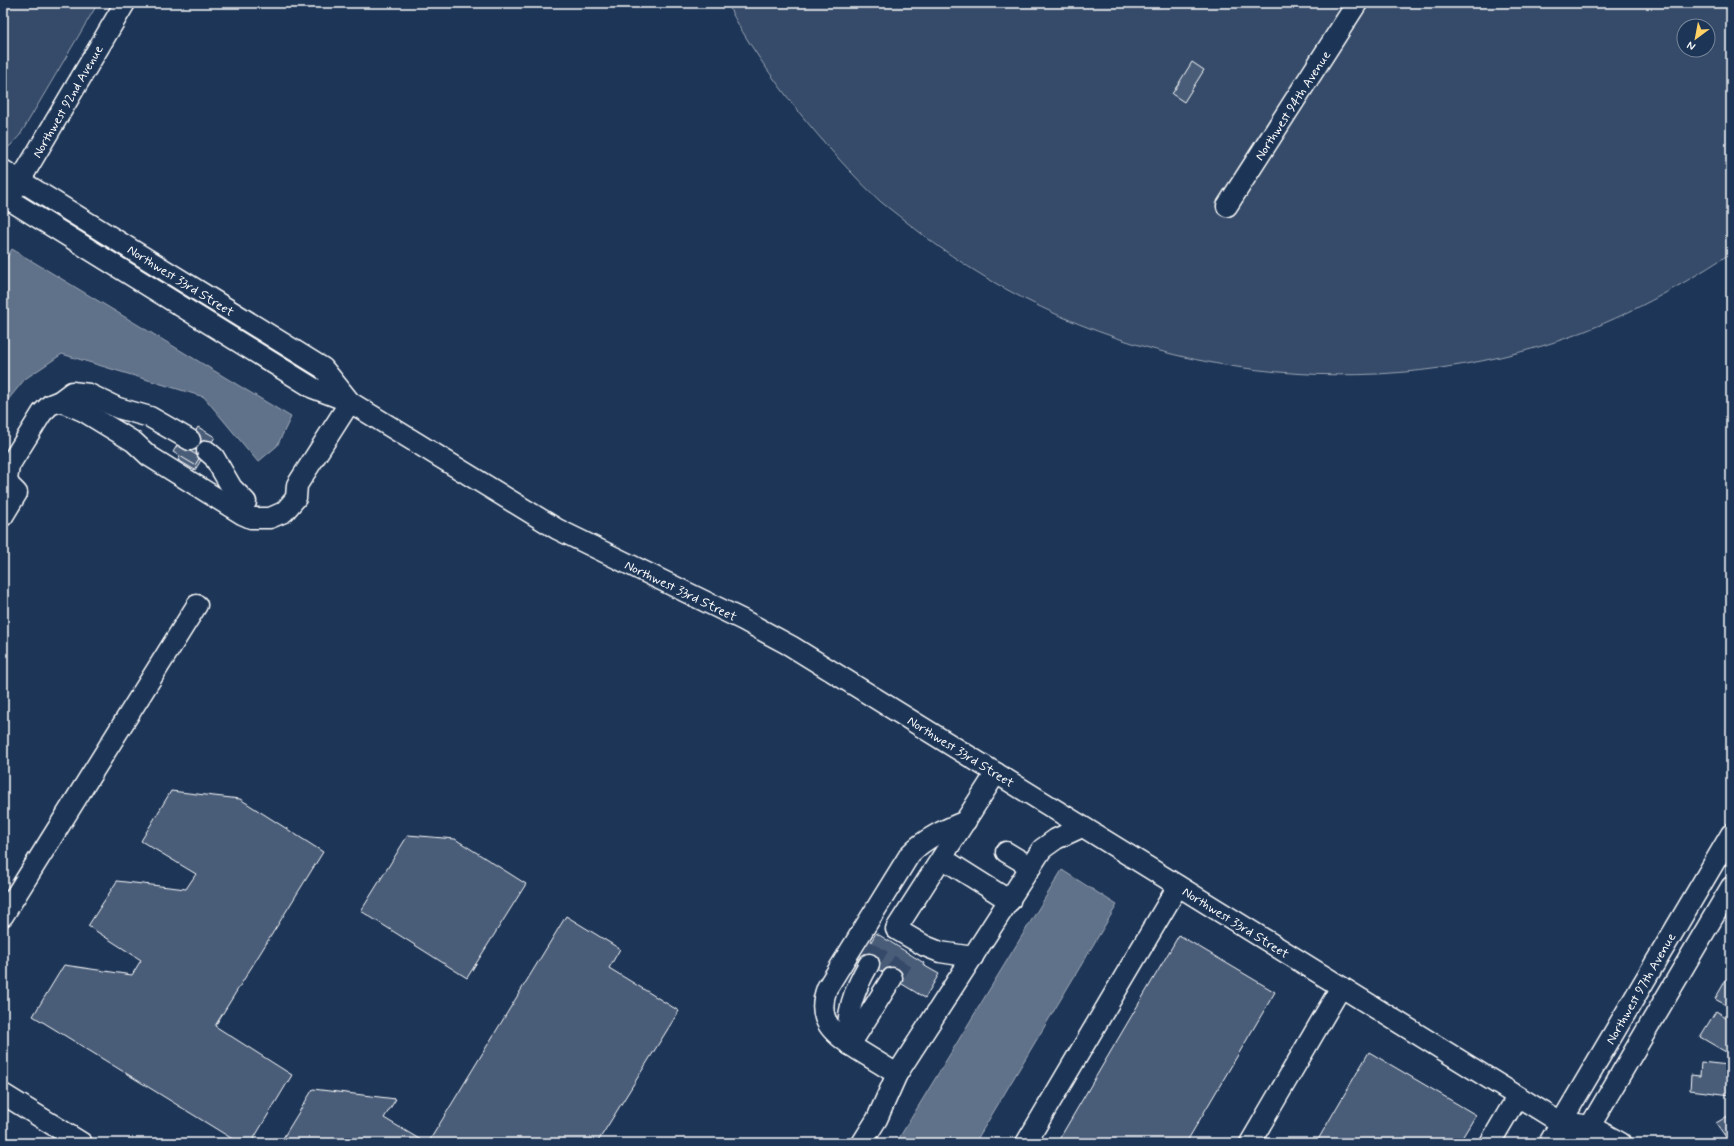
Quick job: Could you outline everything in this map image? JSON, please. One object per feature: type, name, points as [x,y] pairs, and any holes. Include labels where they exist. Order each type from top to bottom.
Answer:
[{"type":"street","name":"Northwest 92nd Avenue","points":[[6,198],[21,181],[125,3]]},
{"type":"street","name":"Northwest 94th Avenue","points":[[1227,206],[1357,3]]},
{"type":"street","name":"Northwest 33rd Street","points":[[3,170],[323,368],[350,402]]},
{"type":"street","name":"Northwest 33rd Street","points":[[6,198],[313,388],[350,402],[557,529],[743,620],[786,644],[1561,1123],[1575,1143]]},
{"type":"street","points":[[3,516],[17,493],[10,486],[7,480],[9,466],[42,413],[50,405],[60,401],[72,392],[78,391],[89,394],[126,411],[150,417],[190,440]]},
{"type":"street","points":[[60,401],[83,411],[134,442],[149,456],[242,514],[251,518],[270,518],[284,512],[296,498],[298,486],[350,402]]},
{"type":"street","points":[[134,442],[150,417]]},
{"type":"street","points":[[134,442],[152,448],[216,488],[256,505],[266,505],[276,501],[287,492],[298,486]]},
{"type":"street","points":[[207,451],[214,457],[232,488],[246,502]]},
{"type":"street","points":[[6,903],[197,605]]},
{"type":"street","points":[[891,931],[942,858],[996,773]]},
{"type":"street","points":[[898,1074],[850,1045],[835,1034],[829,1026],[822,1008],[824,998],[827,988],[905,861],[914,849],[935,835],[966,821]]},
{"type":"street","points":[[862,1143],[877,1119],[898,1074],[1042,849],[1049,843],[1082,827]]},
{"type":"street","name":"Northwest 97th Avenue","points":[[1549,1143],[1731,834]]},
{"type":"street","points":[[1006,852],[1031,867]]},
{"type":"street","points":[[942,858],[1010,901]]},
{"type":"street","points":[[1026,1143],[1178,886]]},
{"type":"street","name":"Northwest 97th Avenue","points":[[1580,1143],[1731,887]]},
{"type":"street","points":[[872,914],[891,931],[912,946],[973,957]]},
{"type":"street","points":[[850,1045],[848,1015],[853,994],[869,964]]},
{"type":"street","points":[[850,1045],[892,978]]},
{"type":"street","points":[[1250,1143],[1341,987]]},
{"type":"street","points":[[3,1094],[82,1143]]},
{"type":"street","points":[[1490,1143],[1517,1097]]},
{"type":"street","name":"Northwest 33rd Street","points":[[1561,1123],[1590,1126],[1620,1143]]},
{"type":"shaded area","points":[[3,3],[98,3],[20,135],[10,146],[3,149]]},
{"type":"shaded area","points":[[727,3],[1731,3],[1731,253],[1640,307],[1592,329],[1542,346],[1461,365],[1379,374],[1297,373],[1216,364],[1136,344],[1059,316],[986,278],[918,231],[881,202],[848,169],[798,111],[751,45]]},
{"type":"shaded area","points":[[12,249],[291,417],[277,446],[258,462],[204,397],[62,354],[25,379],[3,406],[3,264]]},
{"type":"shaded area","points":[[1062,870],[1117,905],[975,1143],[896,1143]]},
{"type":"building","points":[[1192,62],[1204,70],[1184,102],[1172,94]]},
{"type":"building","points":[[198,427],[215,437],[195,470],[178,460]]},
{"type":"building","points":[[178,444],[200,457],[195,465],[173,452]]},
{"type":"building","points":[[171,791],[240,799],[323,852],[215,1026],[292,1075],[251,1143],[239,1143],[33,1016],[64,965],[132,975],[141,960],[88,926],[117,881],[186,889],[196,874],[141,841]]},
{"type":"building","points":[[408,835],[455,839],[526,884],[467,978],[361,911]]},
{"type":"building","points":[[566,916],[620,949],[609,968],[679,1011],[597,1143],[428,1143]]},
{"type":"building","points":[[876,933],[939,974],[925,998],[861,959]]},
{"type":"building","points":[[1179,935],[1275,992],[1186,1143],[1057,1143]]},
{"type":"building","points":[[1727,978],[1731,980],[1731,1008],[1715,999]]},
{"type":"building","points":[[1716,1011],[1731,1020],[1731,1055],[1700,1037]]},
{"type":"building","points":[[1369,1052],[1476,1115],[1459,1143],[1316,1143]]},
{"type":"building","points":[[1701,1062],[1728,1065],[1728,1072],[1731,1073],[1731,1095],[1690,1090],[1691,1075],[1700,1076]]},
{"type":"building","points":[[313,1089],[396,1099],[384,1118],[426,1143],[280,1143]]},
{"type":"building","points":[[1731,1114],[1731,1139],[1728,1140],[1716,1123]]},
{"type":"tunnel","points":[[869,964],[884,938]]},
{"type":"tunnel","points":[[892,978],[908,953]]}]
